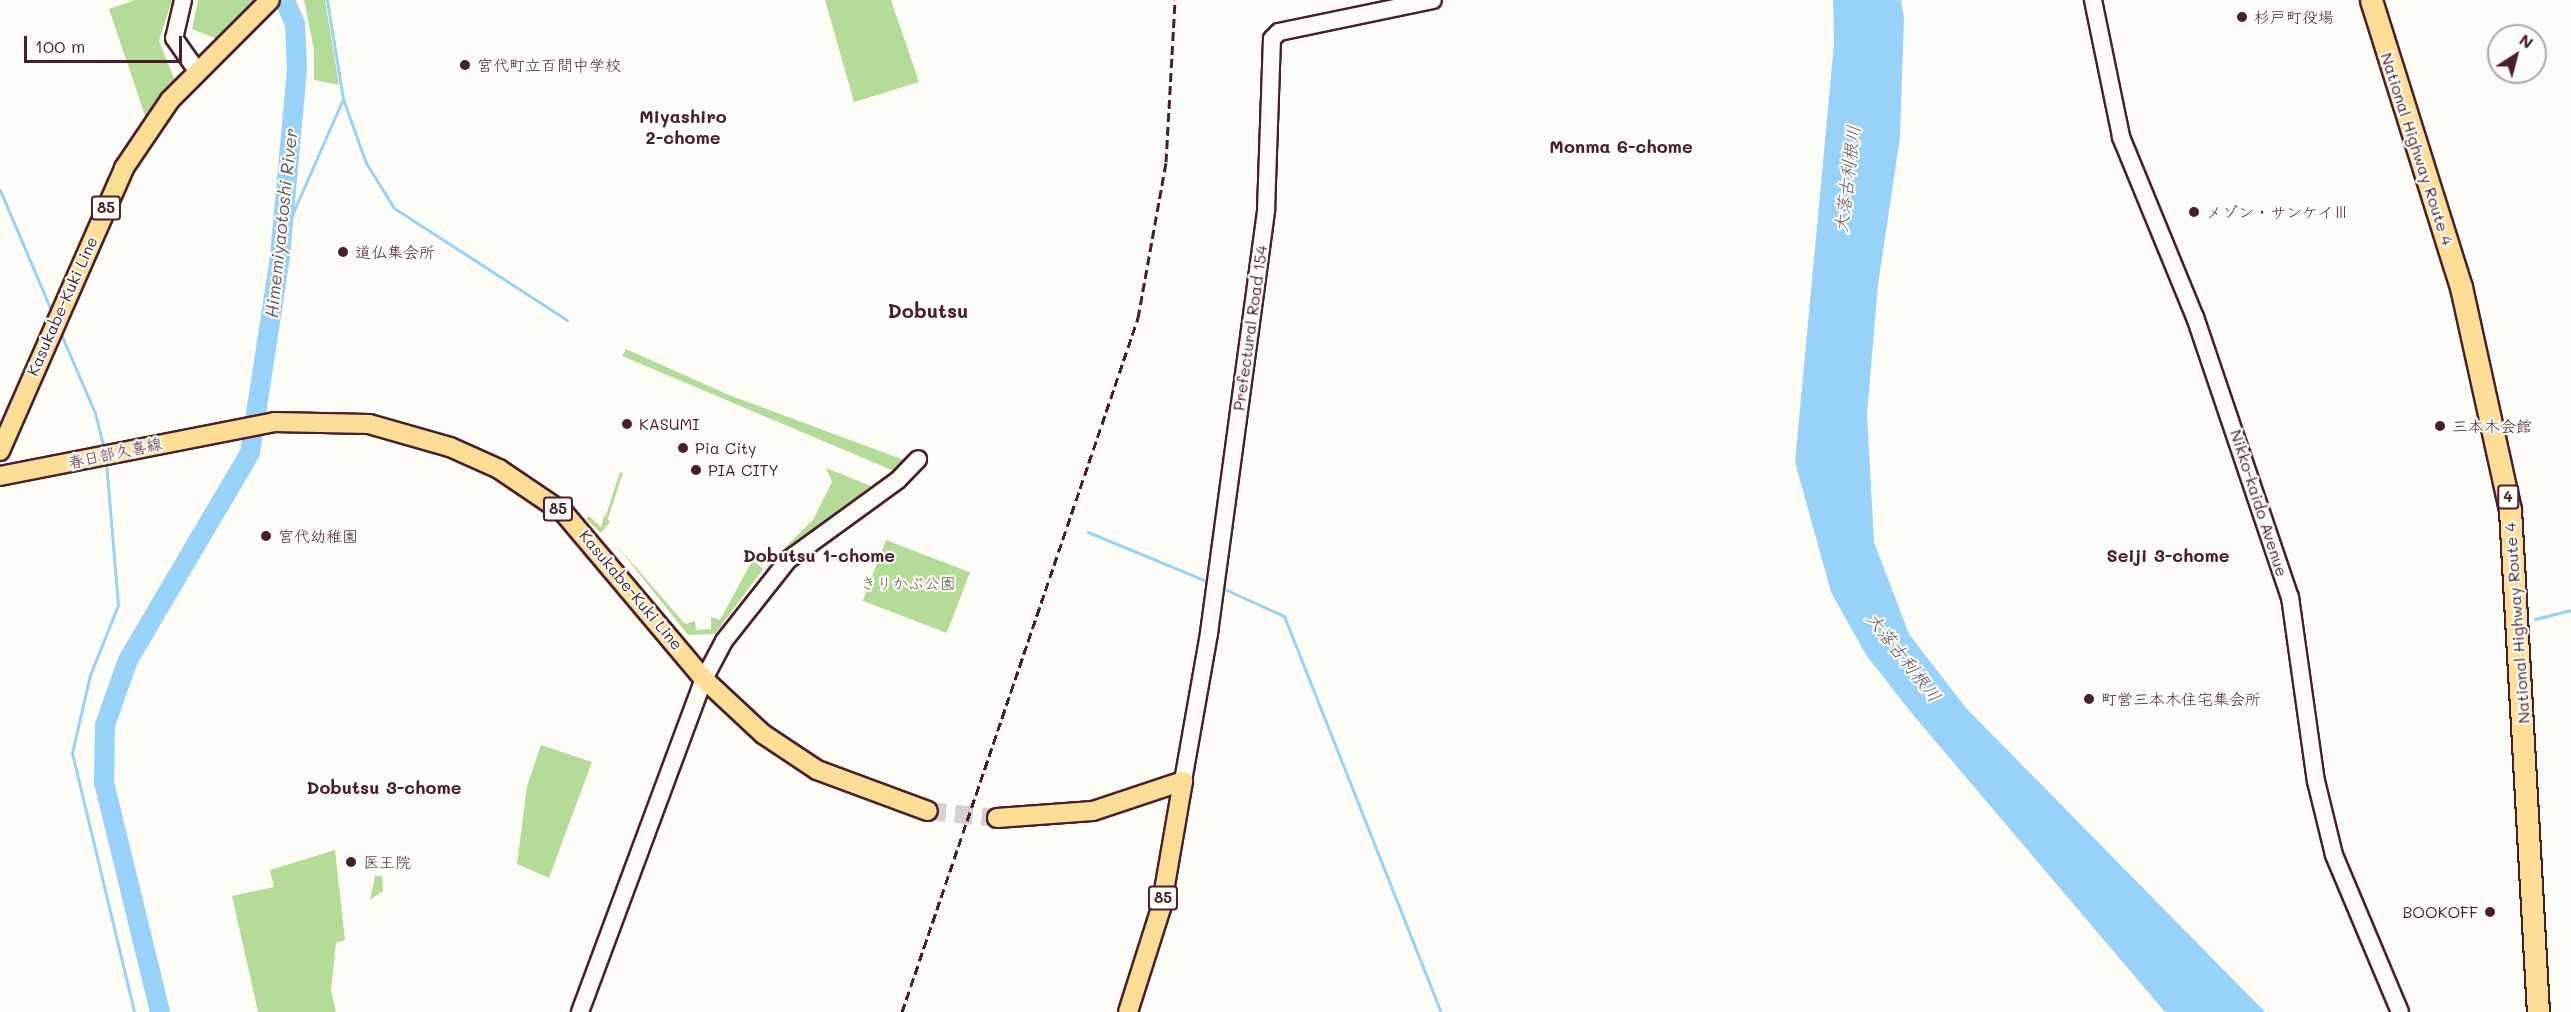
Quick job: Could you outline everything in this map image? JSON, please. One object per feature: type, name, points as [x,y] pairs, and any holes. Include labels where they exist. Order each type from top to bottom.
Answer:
[{"type":"highway","name":"National Highway Route 4","points":[[2371,0],[2461,287],[2510,510],[2538,1012]]},
{"type":"main road","points":[[183,0],[174,38],[196,70]]},
{"type":"main road","name":"Prefectural Road 154","points":[[1183,781],[1209,633],[1264,220],[1272,39],[1279,32],[1433,0]]},
{"type":"main road","name":"Nikko-kaido Avenue","points":[[2093,0],[2121,136],[2195,318],[2290,597],[2316,781],[2334,855],[2400,1012]]},
{"type":"main road","name":"Kasukabe-Kuki Line","points":[[0,451],[124,168],[196,70],[269,1]]},
{"type":"main road","name":"Kasukabe-Kuki Line","points":[[229,427],[274,422],[397,430],[499,469],[588,536],[704,678],[764,734],[818,770],[928,811]]},
{"type":"main road","name":"春日部久喜線","points":[[0,476],[229,427]]},
{"type":"main road","points":[[580,1012],[704,678],[724,641],[776,572],[918,459]]},
{"type":"main road","points":[[997,818],[1093,811],[1183,781]]},
{"type":"main road","name":"85","points":[[1128,1012],[1161,908],[1183,781]]},
{"type":"green space","points":[[135,0],[172,0],[159,41],[176,83],[146,119],[109,9]]},
{"type":"green space","points":[[198,0],[259,0],[217,39],[192,29]]},
{"type":"green space","points":[[304,0],[325,0],[339,85],[314,80],[314,50]]},
{"type":"green space","points":[[825,0],[891,0],[919,82],[854,102]]},
{"type":"green space","points":[[626,349],[729,395],[904,460],[894,471],[622,356]]},
{"type":"green space","points":[[826,468],[871,486],[773,559],[813,520],[832,482]]},
{"type":"green space","points":[[620,472],[623,473],[608,519],[605,518]]},
{"type":"green space","points":[[604,515],[610,522],[601,533],[586,519],[589,516],[601,527]]},
{"type":"green space","name":"きりかぶ公園","points":[[886,540],[970,572],[947,633],[863,601]]},
{"type":"green space","points":[[614,542],[685,624],[695,621],[696,630],[711,629],[711,617],[720,620],[752,561],[746,554],[763,569],[715,634],[688,635]]},
{"type":"green space","points":[[541,745],[592,762],[549,878],[517,864],[527,786]]},
{"type":"green space","points":[[335,850],[345,940],[336,943],[331,990],[336,1012],[258,1012],[232,896],[274,887],[270,870]]},
{"type":"green space","points":[[375,876],[382,876],[383,891],[370,900]]},
{"type":"water","name":"大落古利根川","points":[[1833,0],[1901,0],[1904,17],[1900,137],[1878,285],[1867,413],[1874,542],[1909,634],[1966,708],[2265,1012],[2165,1012],[1914,716],[1866,655],[1831,592],[1795,462],[1834,44]]},
{"type":"waterway","name":"Himemiyaotoshi River","points":[[160,1012],[104,783],[105,725],[128,660],[250,453],[280,256],[297,70],[295,24],[285,0]]},
{"type":"waterway","name":"Himemiyaotoshi River","points":[[281,240],[343,99],[327,0]]},
{"type":"waterway","points":[[343,99],[366,163],[394,208],[567,320]]},
{"type":"waterway","points":[[0,190],[53,315]]},
{"type":"waterway","points":[[60,332],[95,413],[104,449]]},
{"type":"waterway","points":[[106,462],[118,605],[90,675],[72,753],[134,1012]]},
{"type":"waterway","points":[[1088,532],[1209,582]]},
{"type":"waterway","points":[[1220,587],[1284,616],[1441,1012]]},
{"type":"waterway","points":[[2535,619],[2571,610]]},
{"type":"tunnel","points":[[928,811],[997,818]]},
{"type":"railway","points":[[902,1012],[1138,318],[1166,162],[1175,0]]},
{"type":"place","name":"杉戸町役場","points":[[2242,17]]},
{"type":"place","name":"宮代町立百間中学校","points":[[465,65]]},
{"type":"place","name":"メゾン・サンケイⅢ","points":[[2194,212]]},
{"type":"place","name":"道仏集会所","points":[[343,252]]},
{"type":"place","name":"KASUMI","points":[[627,424]]},
{"type":"place","name":"三本木会館","points":[[2440,426]]},
{"type":"place","name":"Pia City","points":[[683,448]]},
{"type":"place","name":"PIA CITY","points":[[696,470]]},
{"type":"place","name":"宮代幼稚園","points":[[266,536]]},
{"type":"place","name":"町営三本木住宅集会所","points":[[2089,699]]},
{"type":"place","name":"医王院","points":[[351,862]]},
{"type":"place","name":"BOOKOFF","points":[[2490,912]]},
{"type":"district","name":"Miyashiro 2-chome","points":[[683,127]]},
{"type":"district","name":"Monma 6-chome","points":[[1621,146]]},
{"type":"district","name":"Dobutsu","points":[[928,310]]},
{"type":"district","name":"Dobutsu 1-chome","points":[[819,555]]},
{"type":"district","name":"Seiji 3-chome","points":[[2168,555]]},
{"type":"district","name":"Dobutsu 3-chome","points":[[384,787]]}]
